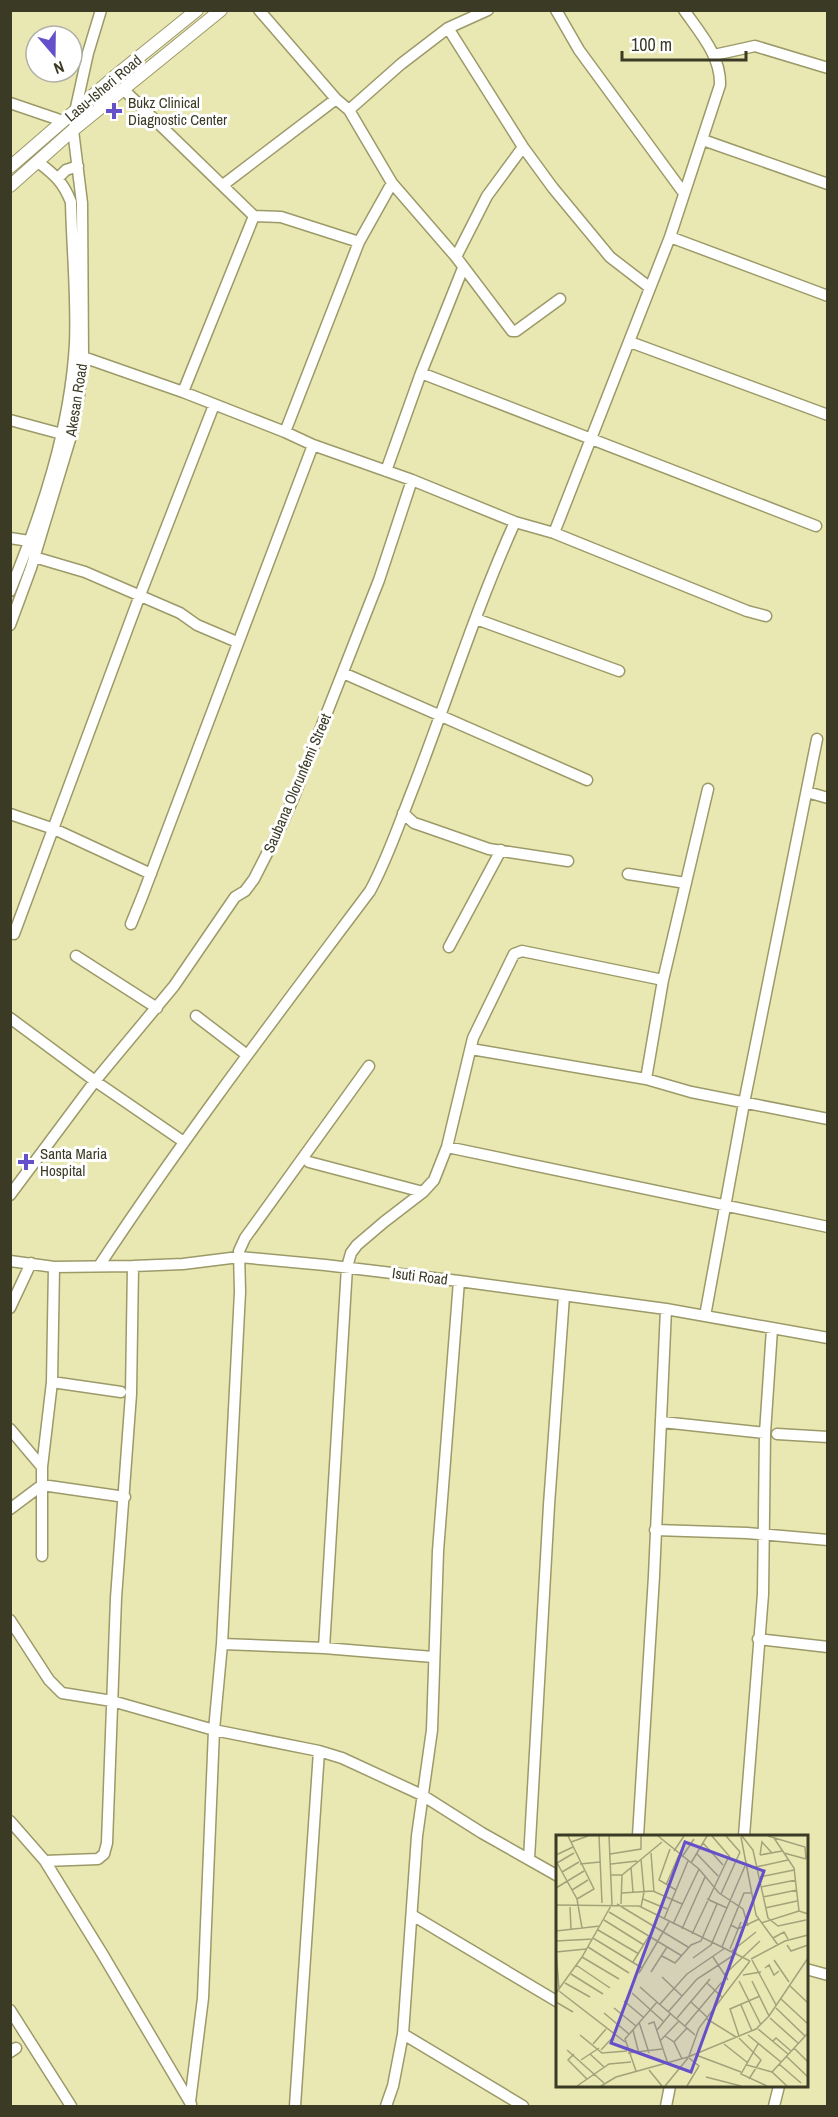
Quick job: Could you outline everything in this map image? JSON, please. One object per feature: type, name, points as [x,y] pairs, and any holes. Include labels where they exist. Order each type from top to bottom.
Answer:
[{"type":"main road","name":"Lasu-Isheri Road","points":[[10,167],[114,77],[197,10]]},
{"type":"main road","name":"Lasu-Isheri Road","points":[[10,186],[74,130],[221,10]]},
{"type":"street","points":[[75,112],[88,53],[101,10]]},
{"type":"street","points":[[259,10],[336,99],[349,110],[392,183],[456,257],[512,331],[516,331],[560,299]]},
{"type":"street","points":[[349,110],[401,64],[448,28],[488,10]]},
{"type":"street","points":[[556,10],[579,50],[683,192]]},
{"type":"street","points":[[554,533],[670,237],[720,85],[720,75],[714,55],[684,10]]},
{"type":"street","points":[[448,28],[523,147],[553,188],[610,257],[649,287]]},
{"type":"street","points":[[714,55],[755,46],[828,68]]},
{"type":"street","points":[[124,90],[254,216],[281,217],[359,242]]},
{"type":"street","points":[[223,185],[336,99]]},
{"type":"street","points":[[10,103],[57,119],[62,123]]},
{"type":"street","name":"Akesan Road","points":[[10,625],[34,557],[71,436],[79,395],[83,357],[82,203],[74,130]]},
{"type":"street","points":[[703,140],[828,184]]},
{"type":"street","points":[[456,257],[487,196],[523,147]]},
{"type":"street","name":"Akesan Road","points":[[10,591],[44,500],[62,434],[70,393],[75,343],[71,202],[66,187],[38,162]]},
{"type":"street","points":[[58,178],[66,170],[78,166]]},
{"type":"street","points":[[285,432],[359,242],[392,183]]},
{"type":"street","points":[[183,392],[254,216]]},
{"type":"street","points":[[670,237],[828,296]]},
{"type":"street","points":[[386,471],[463,268]]},
{"type":"street","points":[[630,342],[828,415]]},
{"type":"street","points":[[83,357],[183,392],[313,445],[412,480],[515,522],[554,533],[747,611],[766,616]]},
{"type":"street","points":[[421,374],[816,526]]},
{"type":"street","points":[[14,934],[140,595],[214,405]]},
{"type":"street","points":[[10,420],[62,434]]},
{"type":"street","points":[[130,924],[313,445]]},
{"type":"street","name":"Saubana Olorunfemi Street","points":[[10,1195],[95,1081],[174,986],[235,897],[245,891],[254,879],[280,828],[380,580],[412,480]]},
{"type":"street","points":[[99,1266],[184,1142],[370,891],[383,864],[441,716],[483,596],[515,522]]},
{"type":"street","points":[[10,538],[29,541]]},
{"type":"street","points":[[34,557],[85,572],[140,595],[180,613],[197,625],[237,642]]},
{"type":"street","points":[[476,619],[619,671]]},
{"type":"street","points":[[343,673],[587,780]]},
{"type":"street","points":[[705,1316],[744,1103],[818,739]]},
{"type":"street","points":[[646,1079],[663,980],[708,789]]},
{"type":"street","points":[[807,792],[828,798]]},
{"type":"street","points":[[403,813],[414,823],[489,849],[568,861]]},
{"type":"street","points":[[10,814],[54,829],[151,874]]},
{"type":"street","points":[[449,946],[501,850]]},
{"type":"street","points":[[628,874],[686,883]]},
{"type":"street","points":[[324,1648],[347,1267],[351,1253],[357,1245],[423,1192],[434,1180],[447,1147],[473,1038],[514,954],[522,951],[663,980]]},
{"type":"street","points":[[76,956],[157,1008]]},
{"type":"street","points":[[196,1016],[248,1055]]},
{"type":"street","points":[[11,1019],[95,1081],[184,1142]]},
{"type":"street","points":[[471,1049],[646,1079],[691,1092],[828,1119]]},
{"type":"street","points":[[191,2104],[203,1998],[214,1730],[222,1644],[240,1304],[241,1245],[369,1066]]},
{"type":"street","points":[[447,1147],[828,1227]]},
{"type":"street","points":[[309,1162],[423,1192]]},
{"type":"street","name":"Isuti Road","points":[[10,1261],[54,1267],[133,1266],[183,1264],[239,1257],[347,1267],[666,1309],[828,1338]]},
{"type":"street","points":[[10,1308],[31,1263]]},
{"type":"street","points":[[45,1861],[98,1859],[104,1854],[106,1843],[116,1598],[131,1394],[133,1266]]},
{"type":"street","points":[[42,1556],[42,1467],[52,1382],[54,1267]]},
{"type":"street","points":[[386,2106],[393,2086],[403,2034],[417,1836],[432,1730],[438,1551],[459,1281]]},
{"type":"street","points":[[529,1859],[549,1505],[564,1296]]},
{"type":"street","points":[[638,1835],[654,1576],[666,1309]]},
{"type":"street","points":[[744,1835],[764,1571],[765,1433],[772,1329]]},
{"type":"street","points":[[52,1382],[121,1392]]},
{"type":"street","points":[[662,1422],[765,1433]]},
{"type":"street","points":[[10,1430],[42,1467]]},
{"type":"street","points":[[777,1434],[828,1437]]},
{"type":"street","points":[[10,1509],[42,1485],[125,1497]]},
{"type":"street","points":[[655,1530],[828,1540]]},
{"type":"street","points":[[10,1620],[54,1686],[62,1693],[112,1701],[214,1730],[319,1751],[342,1758],[422,1795],[482,1833],[556,1875]]},
{"type":"street","points":[[758,1639],[828,1647]]},
{"type":"street","points":[[222,1644],[324,1648],[433,1657]]},
{"type":"street","points":[[295,2106],[319,1751]]},
{"type":"street","points":[[10,1821],[45,1861],[191,2104]]},
{"type":"street","points":[[412,1915],[556,2001]]},
{"type":"street","points":[[808,1971],[828,1975]]},
{"type":"street","points":[[10,2010],[70,2106]]},
{"type":"street","points":[[403,2034],[524,2106]]},
{"type":"street","points":[[666,2106],[670,2087]]},
{"type":"street","points":[[774,2106],[779,2087]]},
{"type":"place","name":"Bukz Clinical Diagnostic Center","points":[[114,111]]},
{"type":"place","name":"Santa Maria Hospital","points":[[26,1162]]}]
